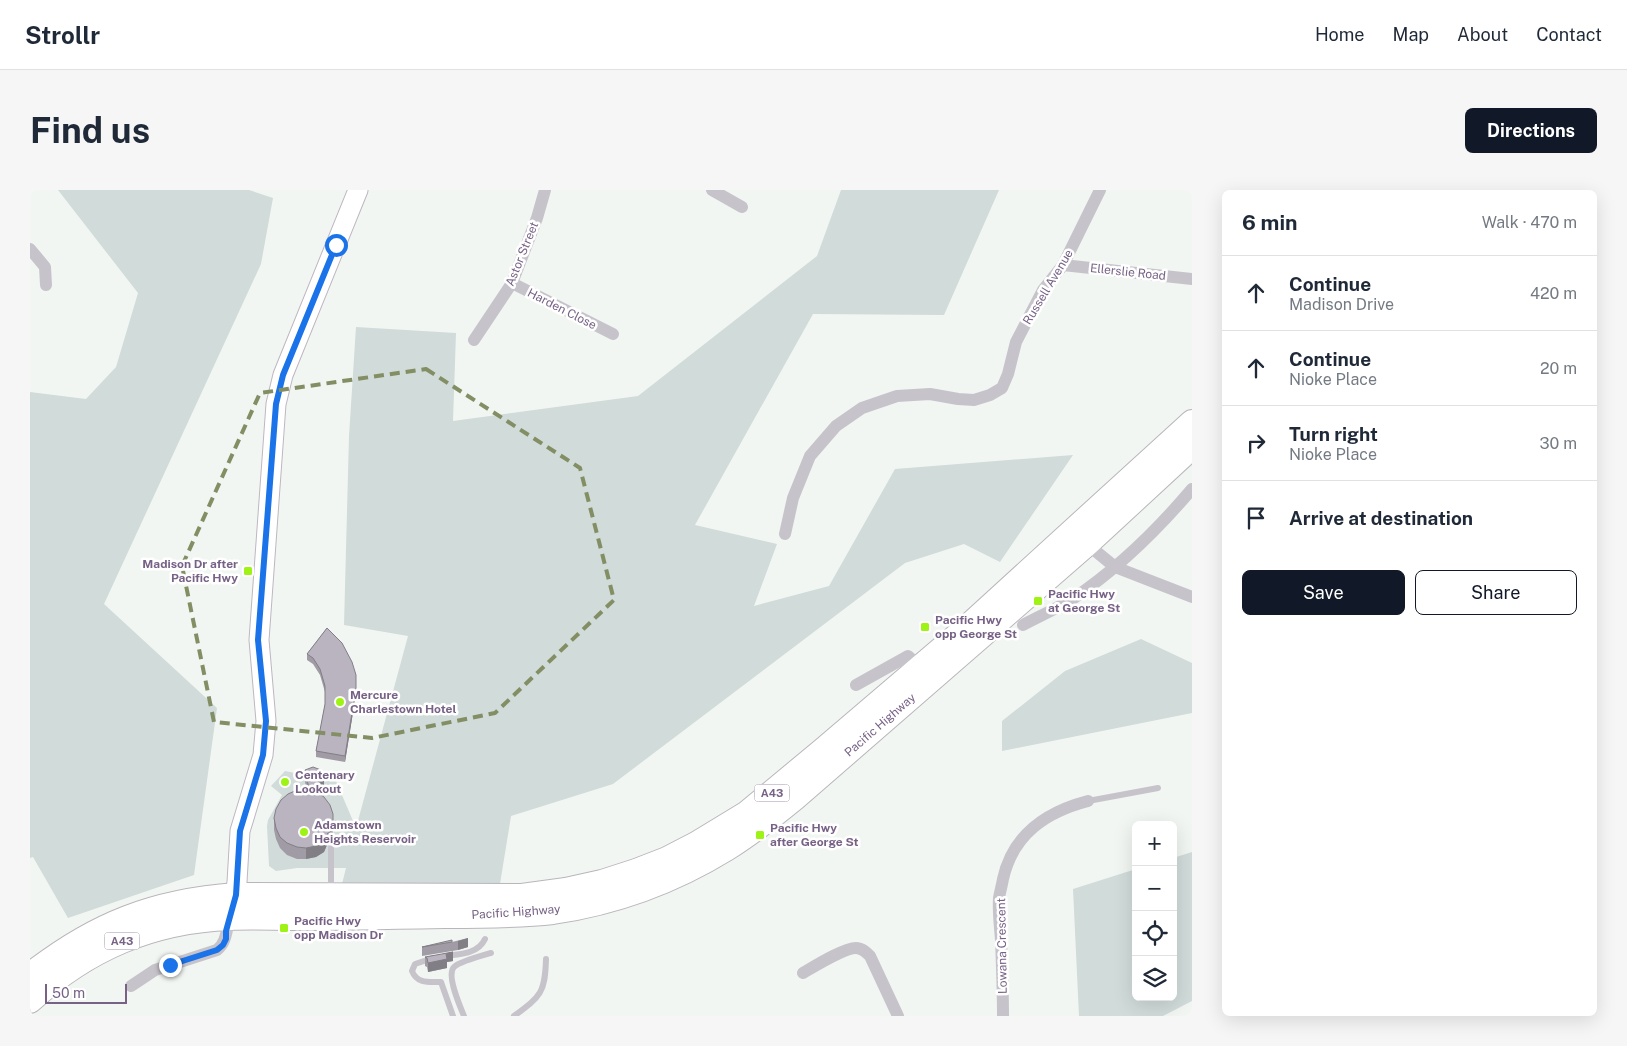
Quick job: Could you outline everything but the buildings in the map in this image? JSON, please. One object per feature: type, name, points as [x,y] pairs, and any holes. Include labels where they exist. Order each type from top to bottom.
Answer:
[{"type":"highway","name":"Pacific Highway","points":[[30,975],[52,957],[80,940],[127,918],[175,903],[208,897],[236,895],[522,896],[602,882],[667,859],[696,844],[747,812],[808,763],[965,629],[1192,422]]},
{"type":"highway","name":"Pacific Highway","points":[[30,1001],[50,983],[103,949],[156,929],[184,923],[230,918],[492,916],[553,912],[645,889],[688,870],[726,849],[762,825],[795,798],[1086,544],[1192,447]]},
{"type":"main road","points":[[230,918],[236,895],[240,831],[263,755],[266,721],[258,640],[276,404],[283,375],[358,190]]},
{"type":"street","name":"Astor Street","points":[[474,340],[512,284],[537,218],[545,190]]},
{"type":"street","points":[[712,190],[742,207]]},
{"type":"street","name":"Russell Avenue","points":[[785,534],[793,498],[810,456],[836,426],[862,408],[897,396],[930,394],[974,400],[990,395],[1002,388],[1008,374],[1016,342],[1043,290],[1063,265],[1100,190]]},
{"type":"street","points":[[30,249],[45,267],[46,284]]},
{"type":"street","name":"Ellerslie Road","points":[[1063,265],[1192,279]]},
{"type":"street","name":"Harden Close","points":[[512,284],[613,334]]},
{"type":"street","points":[[1023,626],[1073,598],[1115,566],[1174,510],[1192,489]]},
{"type":"street","points":[[1086,544],[1115,566],[1192,598]]},
{"type":"street","points":[[856,685],[908,656],[920,667]]},
{"type":"street","name":"Lowana Crescent","points":[[1004,1016],[999,897],[1006,868],[1019,844],[1028,832],[1040,822],[1070,806],[1088,801]]},
{"type":"street","points":[[130,986],[155,970],[217,950],[226,939],[230,918]]},
{"type":"street","points":[[803,973],[845,951],[857,948],[864,951],[870,956],[898,1016]]},
{"type":"lane","points":[[1088,801],[1158,788]]},
{"type":"lane","points":[[330,896],[331,848]]},
{"type":"lane","points":[[453,1016],[441,982],[421,981],[415,977],[412,971],[415,964],[425,960],[470,952],[482,946],[485,939]]},
{"type":"lane","points":[[464,1016],[451,979],[451,972],[455,966],[491,952]]},
{"type":"lane","points":[[514,1016],[536,1000],[545,982],[546,959]]},
{"type":"highlighted area","points":[[426,369],[580,468],[614,600],[495,713],[372,738],[214,722],[182,566],[260,393]]},
{"type":"shaded area","points":[[58,190],[249,190],[273,198],[261,264],[104,604],[217,708],[194,875],[68,918],[33,857],[30,858],[30,392],[86,399],[116,367],[138,293]]},
{"type":"shaded area","points":[[841,190],[999,190],[944,315],[813,314],[695,525],[777,544],[754,606],[829,586],[895,469],[1073,455],[1000,562],[964,544],[905,563],[613,784],[511,816],[500,884],[342,884],[346,868],[297,868],[276,871],[269,866],[268,820],[282,795],[271,786],[285,771],[336,781],[356,828],[408,636],[344,625],[349,436],[356,327],[456,333],[453,421],[638,396],[817,256]]},
{"type":"shaded area","points":[[1141,639],[1192,663],[1192,713],[1002,751],[1002,721],[1065,671]]},
{"type":"shaded area","points":[[1192,852],[1192,1001],[1163,1016],[1079,1016],[1073,889],[1132,870],[1132,1001],[1177,1001],[1177,857]]},
{"type":"place","name":"Madison Dr after Pacific Hwy","points":[[248,571]]},
{"type":"place","name":"Pacific Hwy at George St","points":[[1038,601]]},
{"type":"place","name":"Pacific Hwy opp George St","points":[[925,627]]},
{"type":"place","name":"Mercure Charlestown Hotel","points":[[340,702]]},
{"type":"place","name":"Centenary Lookout","points":[[285,782]]},
{"type":"place","name":"Adamstown Heights Reservoir","points":[[304,832]]},
{"type":"place","name":"Pacific Hwy after George St","points":[[760,835]]},
{"type":"place","name":"Pacific Hwy opp Madison Dr","points":[[284,928]]},
{"type":"route","points":[[170,965],[217,950],[226,939],[226,931],[238,882],[240,831],[263,755],[266,721],[258,640],[276,404],[283,375],[336,245]]}]
